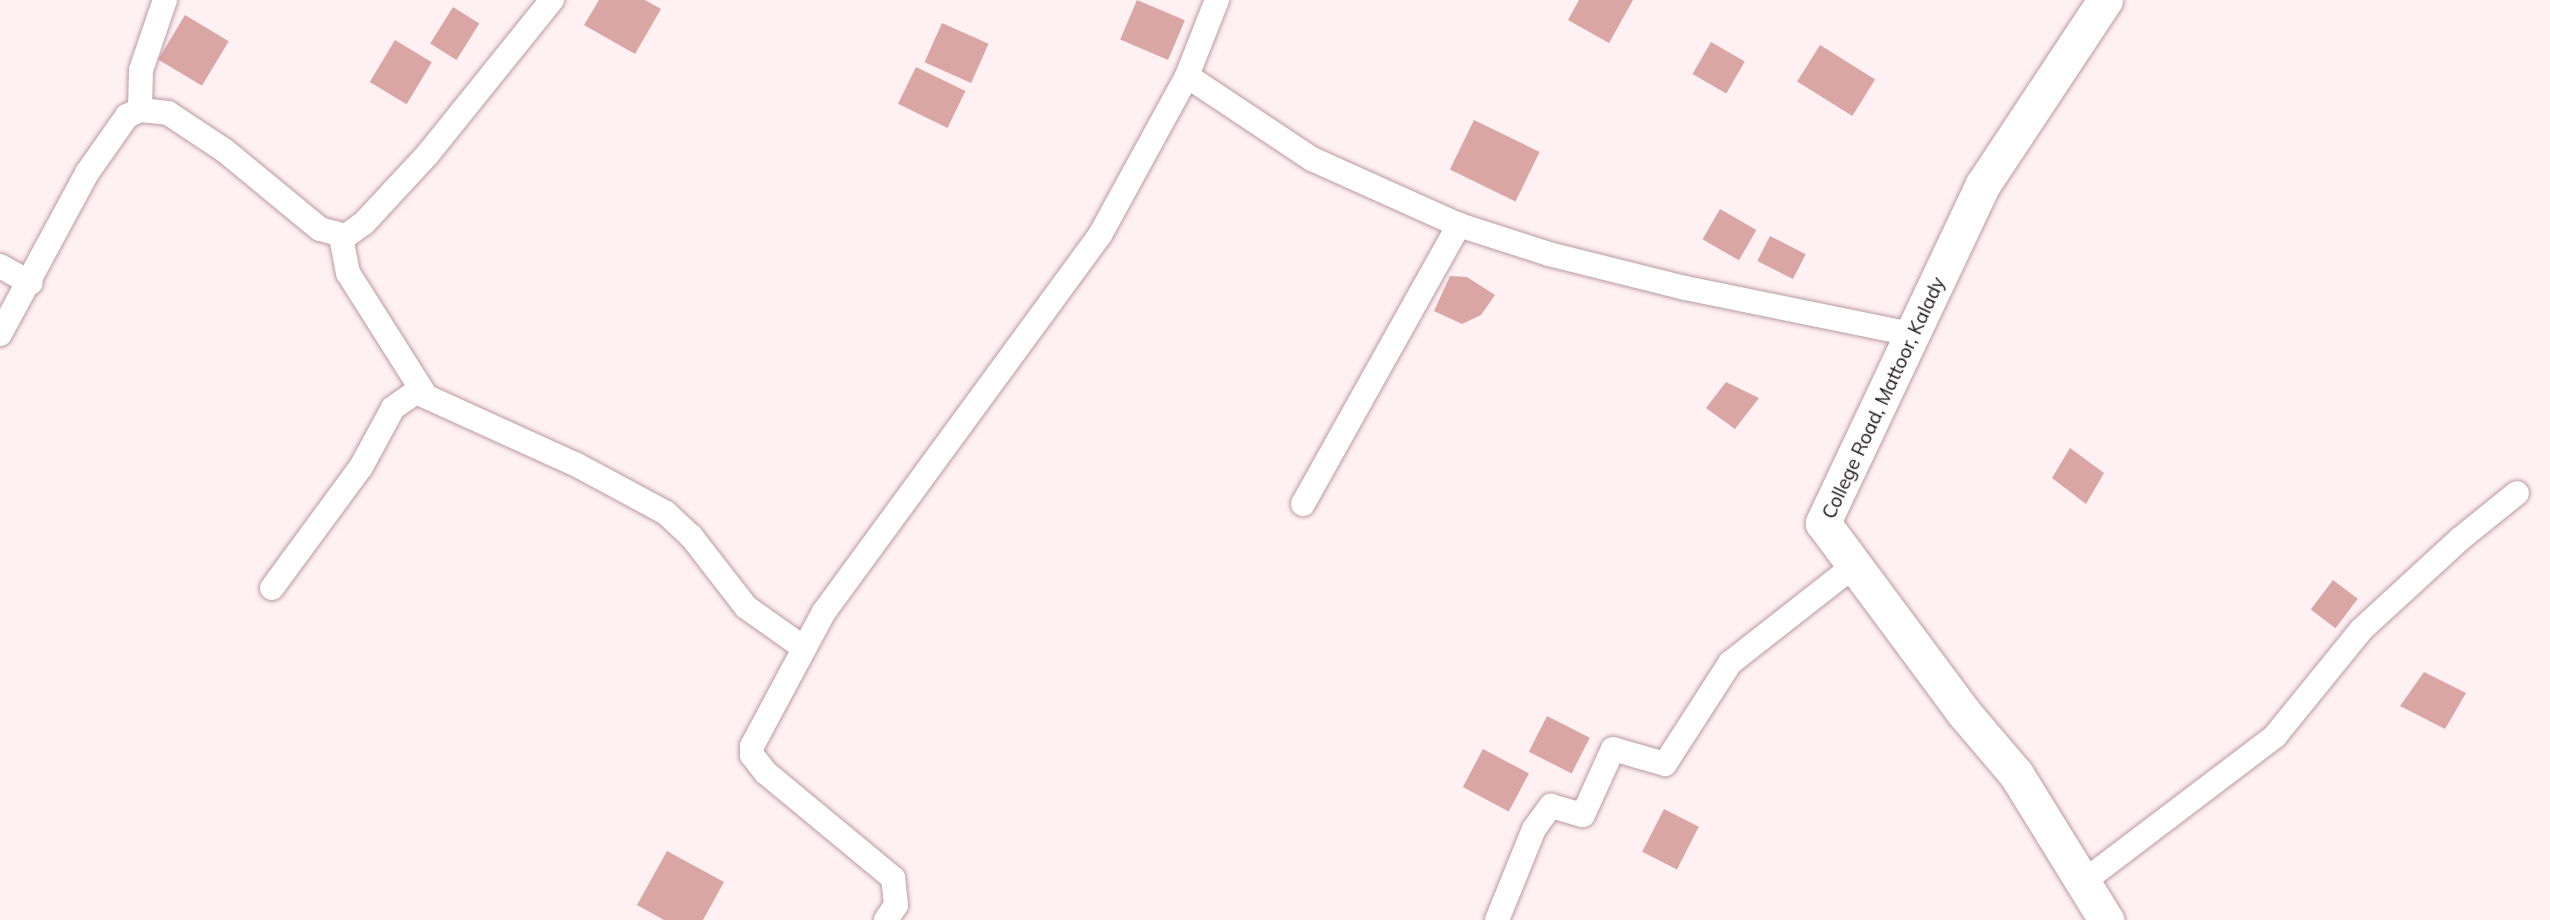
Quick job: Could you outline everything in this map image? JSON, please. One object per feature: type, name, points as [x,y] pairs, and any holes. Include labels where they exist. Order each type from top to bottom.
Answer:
[{"type":"street","points":[[140,110],[141,70],[165,0]]},
{"type":"street","points":[[341,237],[364,223],[428,153],[552,0]]},
{"type":"street","points":[[886,920],[896,905],[893,878],[776,781],[752,755],[752,746],[824,612],[1078,270],[1187,76],[1217,0]]},
{"type":"street","name":"College Road, Mattoor, Kalady","points":[[2105,0],[1983,184],[1823,523],[1964,713],[2016,774],[2106,920]]},
{"type":"street","points":[[1187,76],[1348,179],[1460,225],[1549,254],[1685,288],[1911,334]]},
{"type":"street","points":[[0,334],[31,283],[110,136],[140,110],[168,113],[195,129],[320,229],[341,237]]},
{"type":"street","points":[[1303,505],[1460,225]]},
{"type":"street","points":[[341,237],[348,272],[424,393]]},
{"type":"street","points":[[0,266],[31,283]]},
{"type":"street","points":[[272,588],[361,467],[393,408],[410,394],[424,393],[666,513],[691,536],[746,607],[804,648]]},
{"type":"street","points":[[2083,882],[2275,736],[2361,630],[2460,539],[2517,494]]},
{"type":"street","points":[[1497,920],[1534,829],[1550,806],[1583,815],[1613,748],[1665,764],[1730,663],[1854,565]]},
{"type":"building","points":[[599,0],[645,0],[661,9],[635,54],[584,25]]},
{"type":"building","points":[[1137,0],[1185,20],[1168,60],[1120,40]]},
{"type":"building","points":[[1579,0],[1633,0],[1609,43],[1568,20]]},
{"type":"building","points":[[453,7],[479,23],[457,60],[430,43]]},
{"type":"building","points":[[185,15],[229,41],[202,86],[158,60]]},
{"type":"building","points":[[942,23],[989,44],[971,83],[925,62]]},
{"type":"building","points":[[395,40],[432,62],[407,104],[370,82]]},
{"type":"building","points":[[1711,42],[1745,62],[1726,94],[1692,74]]},
{"type":"building","points":[[1820,45],[1875,79],[1852,116],[1797,81]]},
{"type":"building","points":[[916,67],[965,91],[947,128],[898,104]]},
{"type":"building","points":[[1474,120],[1540,152],[1516,201],[1450,169]]},
{"type":"building","points":[[1720,209],[1756,230],[1739,260],[1702,239]]},
{"type":"building","points":[[1770,236],[1806,254],[1793,279],[1757,261]]},
{"type":"building","points":[[1450,276],[1467,277],[1495,295],[1481,315],[1462,324],[1434,311]]},
{"type":"building","points":[[1726,382],[1759,398],[1735,429],[1706,408]]},
{"type":"building","points":[[2070,448],[2104,473],[2086,504],[2052,478]]},
{"type":"building","points":[[2333,580],[2358,599],[2335,628],[2311,610]]},
{"type":"building","points":[[2424,672],[2466,693],[2445,729],[2400,706]]},
{"type":"building","points":[[1547,716],[1590,738],[1572,773],[1529,752]]},
{"type":"building","points":[[1483,749],[1529,773],[1509,811],[1463,787]]},
{"type":"building","points":[[1664,809],[1699,827],[1677,869],[1642,852]]},
{"type":"building","points":[[667,851],[724,882],[703,920],[664,920],[637,905]]}]
